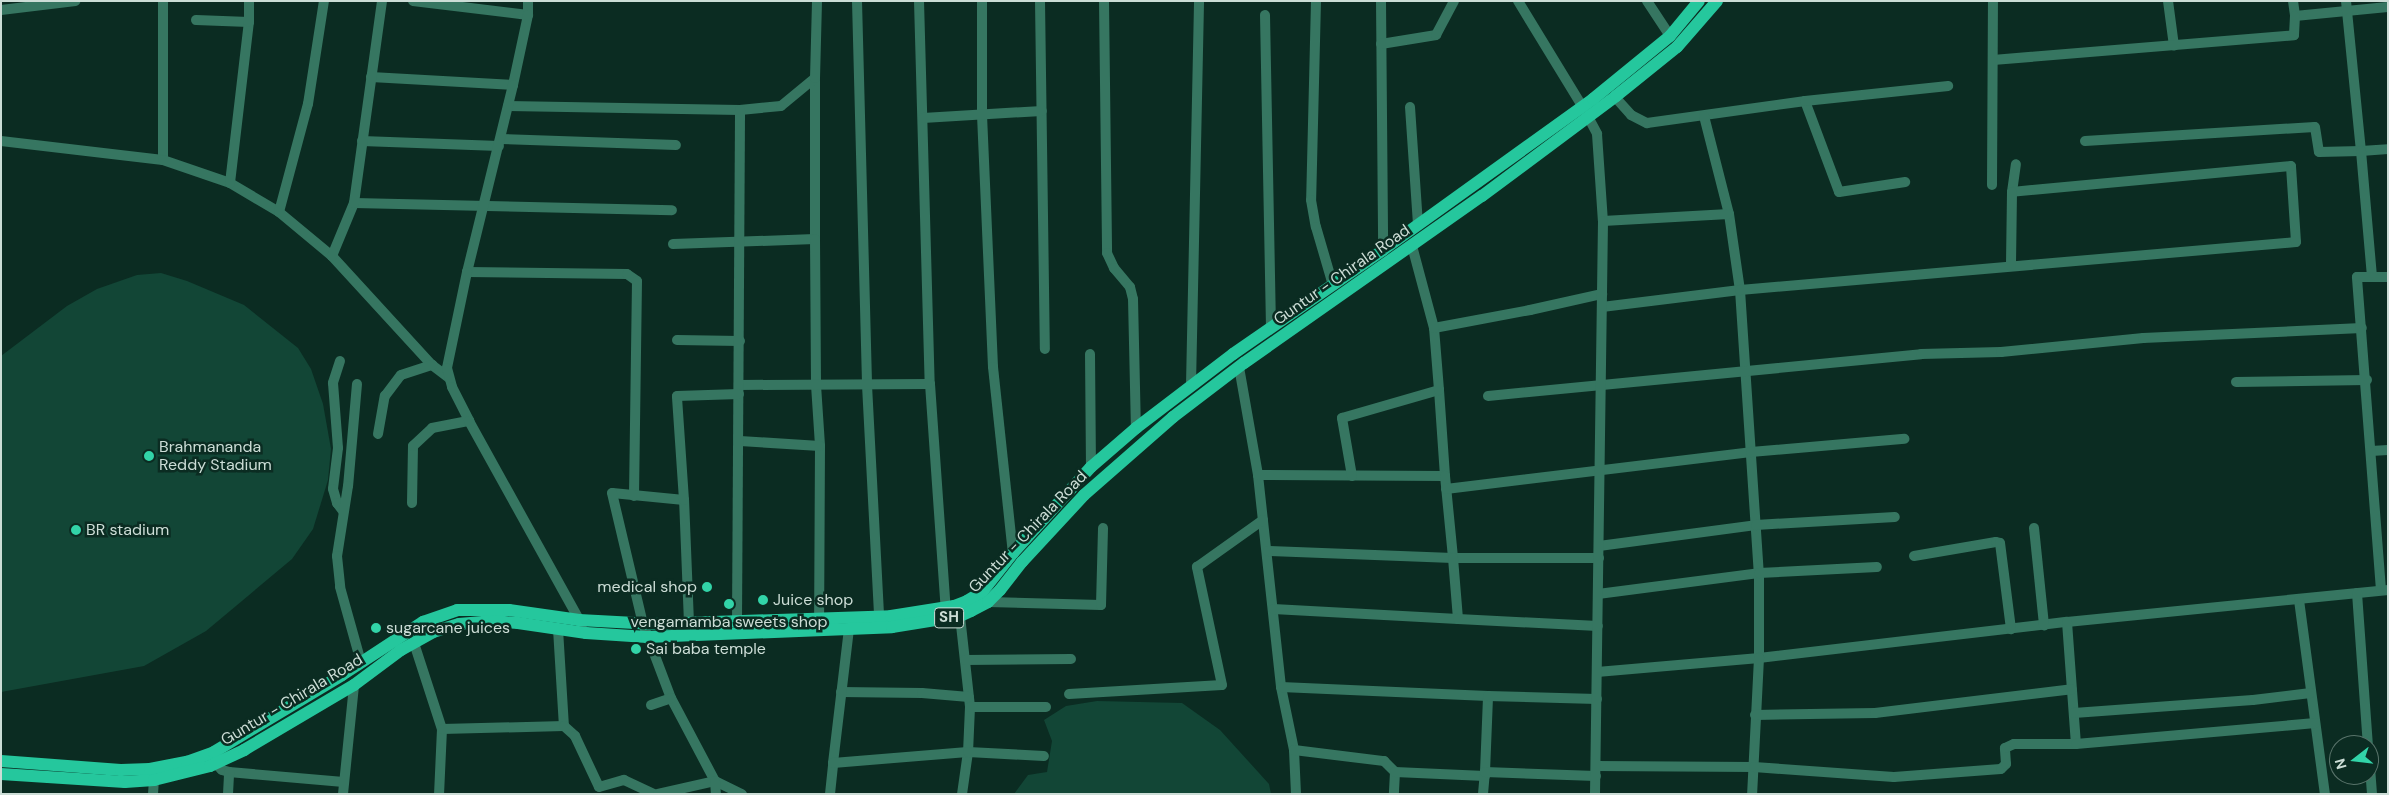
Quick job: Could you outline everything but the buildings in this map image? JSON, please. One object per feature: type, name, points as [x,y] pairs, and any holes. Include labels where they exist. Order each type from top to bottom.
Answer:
[{"type":"main road","name":"Guntur - Chirala Road","points":[[1,761],[121,770],[150,769],[187,762],[214,752],[423,622],[457,610],[509,610],[579,620],[643,624],[946,613],[960,616],[988,602],[1062,518],[1111,470],[1172,417],[1239,367],[1412,246],[1585,111],[1670,36],[1700,1]]},
{"type":"main road","name":"Guntur - Chirala Road","points":[[1,774],[107,781],[154,780],[216,764],[244,750],[354,685],[414,643],[445,628],[474,622],[518,623],[586,633],[647,637],[892,627],[946,613],[982,592],[1013,553],[1092,467],[1136,428],[1271,327],[1418,224],[1585,111],[1615,97],[1677,47],[1717,1]]},
{"type":"street","points":[[1,10],[75,1]]},
{"type":"street","points":[[163,1],[163,160]]},
{"type":"street","points":[[230,184],[249,22],[249,1]]},
{"type":"street","points":[[279,212],[308,104],[324,1]]},
{"type":"street","points":[[332,256],[354,203],[382,1]]},
{"type":"street","points":[[413,1],[528,15]]},
{"type":"street","points":[[528,1],[528,15],[513,86],[447,360],[449,378],[469,421],[586,633]]},
{"type":"street","points":[[817,1],[815,239],[816,386],[820,446],[819,619]]},
{"type":"street","points":[[857,1],[867,385],[879,616]]},
{"type":"street","points":[[919,1],[930,384],[946,613]]},
{"type":"street","points":[[982,1],[982,115],[993,367],[1013,553]]},
{"type":"street","points":[[1040,1],[1045,349]]},
{"type":"street","points":[[1104,1],[1107,253],[1114,268],[1130,287],[1133,299],[1136,428]]},
{"type":"street","points":[[1192,385],[1199,1]]},
{"type":"street","points":[[1316,1],[1311,200],[1316,227],[1333,285]]},
{"type":"street","points":[[1381,1],[1383,250]]},
{"type":"street","points":[[1381,44],[1436,35],[1454,1]]},
{"type":"street","points":[[1518,1],[1594,126],[1598,142],[1603,221],[1596,794]]},
{"type":"street","points":[[1647,1],[1670,36]]},
{"type":"street","points":[[1992,185],[1993,1]]},
{"type":"street","points":[[2168,1],[2174,46]]},
{"type":"street","points":[[1993,60],[2294,36],[2295,16],[2293,1]]},
{"type":"street","points":[[2295,16],[2346,6],[2388,7]]},
{"type":"street","points":[[2346,6],[2372,277]]},
{"type":"street","points":[[1265,15],[1271,327]]},
{"type":"street","points":[[196,20],[249,22]]},
{"type":"street","points":[[371,76],[513,86]]},
{"type":"street","points":[[508,106],[740,110],[781,106],[815,78]]},
{"type":"street","points":[[1615,97],[1631,115],[1647,123],[1805,100],[1948,86]]},
{"type":"street","points":[[1805,100],[1839,192],[1905,182]]},
{"type":"street","points":[[1410,107],[1418,224]]},
{"type":"street","points":[[737,621],[740,441],[740,110]]},
{"type":"street","points":[[922,118],[1042,111]]},
{"type":"street","points":[[1704,116],[1728,214],[1740,290],[1746,372],[1759,573],[1759,658],[1752,794]]},
{"type":"street","points":[[2085,141],[2315,127],[2319,152],[2388,148]]},
{"type":"street","points":[[1,141],[163,160],[230,184],[279,212],[332,256],[432,364],[449,378]]},
{"type":"street","points":[[362,141],[676,145]]},
{"type":"street","points":[[2011,266],[2012,192],[2016,164]]},
{"type":"street","points":[[1602,307],[1740,290],[2296,242],[2291,166],[2012,192]]},
{"type":"street","points":[[354,203],[672,210]]},
{"type":"street","points":[[1603,221],[1728,214]]},
{"type":"street","points":[[673,244],[815,239]]},
{"type":"street","points":[[1412,246],[1434,328],[1458,619]]},
{"type":"street","points":[[467,272],[627,274],[637,281],[634,496]]},
{"type":"street","points":[[1597,672],[1759,658],[1892,644],[2011,628],[2384,590],[2357,277],[2388,276]]},
{"type":"street","points":[[1434,328],[1602,294]]},
{"type":"street","points":[[1488,396],[1601,387],[1925,354],[2001,352],[2143,338],[2362,328]]},
{"type":"street","points":[[678,340],[740,341]]},
{"type":"street","points":[[1090,354],[1092,467]]},
{"type":"street","points":[[340,361],[333,383],[338,448],[332,488],[336,503],[343,511]]},
{"type":"street","points":[[378,434],[385,396],[401,375],[432,364]]},
{"type":"street","points":[[1239,367],[1258,475],[1268,551],[1281,687],[1294,750],[1296,794]]},
{"type":"street","points":[[2236,382],[2367,380]]},
{"type":"street","points":[[356,384],[349,476],[336,556],[337,570],[360,662]]},
{"type":"street","points":[[689,623],[684,500],[677,396],[739,389],[930,384]]},
{"type":"street","points":[[1352,476],[1342,418],[1439,390]]},
{"type":"street","points":[[412,502],[413,446],[432,428],[469,421]]},
{"type":"street","points":[[1446,489],[1751,452],[1904,439]]},
{"type":"street","points":[[740,441],[820,446]]},
{"type":"street","points":[[2371,451],[2388,450]]},
{"type":"street","points":[[1258,475],[1445,476]]},
{"type":"street","points":[[684,500],[612,493],[647,637],[671,698],[715,781],[716,794]]},
{"type":"street","points":[[1599,546],[1756,525],[1895,518]]},
{"type":"street","points":[[1069,694],[1222,685],[1197,567],[1263,520]]},
{"type":"street","points":[[988,602],[1101,605],[1103,528]]},
{"type":"street","points":[[2034,528],[2044,625]]},
{"type":"street","points":[[1914,556],[1996,542],[2000,543],[2011,628]]},
{"type":"street","points":[[1268,551],[1453,558],[1599,558]]},
{"type":"street","points":[[1598,594],[1759,573],[1877,567]]},
{"type":"street","points":[[2357,593],[2367,735]]},
{"type":"street","points":[[2299,600],[2324,794]]},
{"type":"street","points":[[1273,609],[1598,626]]},
{"type":"street","points":[[960,616],[969,702],[968,752],[962,794]]},
{"type":"street","points":[[2067,622],[2076,744]]},
{"type":"street","points":[[558,629],[564,726]]},
{"type":"street","points":[[830,794],[849,630]]},
{"type":"street","points":[[414,643],[442,729],[439,794]]},
{"type":"street","points":[[965,660],[1071,659]]},
{"type":"street","points":[[343,794],[354,685]]},
{"type":"street","points":[[1281,687],[1597,699]]},
{"type":"street","points":[[1755,715],[1891,711],[2072,689]]},
{"type":"street","points":[[841,692],[922,693],[969,702],[1046,707]]},
{"type":"street","points":[[2074,713],[2253,700],[2311,693]]},
{"type":"street","points":[[1482,794],[1485,774],[1488,696]]},
{"type":"street","points":[[651,705],[671,698]]},
{"type":"street","points":[[1394,772],[1485,774],[1754,767],[1890,777],[2001,769],[2006,764],[2005,748],[2014,744],[2076,744],[2315,723]]},
{"type":"street","points":[[442,729],[564,726],[575,736],[599,787],[624,780],[654,794]]},
{"type":"street","points":[[1294,750],[1384,761],[1394,772],[1394,794]]},
{"type":"street","points":[[833,763],[968,752],[1044,756]]},
{"type":"street","points":[[216,764],[222,770],[230,772],[344,782]]},
{"type":"street","points":[[228,794],[230,772]]},
{"type":"street","points":[[153,794],[154,780]]},
{"type":"street","points":[[658,794],[715,781],[742,794]]},
{"type":"green space","name":"Brahmananda Reddy Stadium","points":[[161,273],[187,281],[244,305],[298,348],[311,369],[323,404],[331,449],[328,480],[313,529],[292,559],[206,631],[144,666],[1,692],[1,356],[67,306],[97,289],[137,275]]},
{"type":"green space","points":[[1097,701],[1182,703],[1220,730],[1269,784],[1271,794],[1014,794],[1028,775],[1047,772],[1052,741],[1044,720],[1066,706]]},
{"type":"place","name":"Brahmananda Reddy Stadium","points":[[149,456]]},
{"type":"place","name":"BR stadium","points":[[76,530]]},
{"type":"place","name":"medical shop","points":[[707,587]]},
{"type":"place","name":"Juice shop","points":[[763,600]]},
{"type":"place","name":"vengamamba sweets shop","points":[[729,604]]},
{"type":"place","name":"sugarcane juices","points":[[376,628]]},
{"type":"place","name":"Sai baba temple","points":[[636,649]]}]
